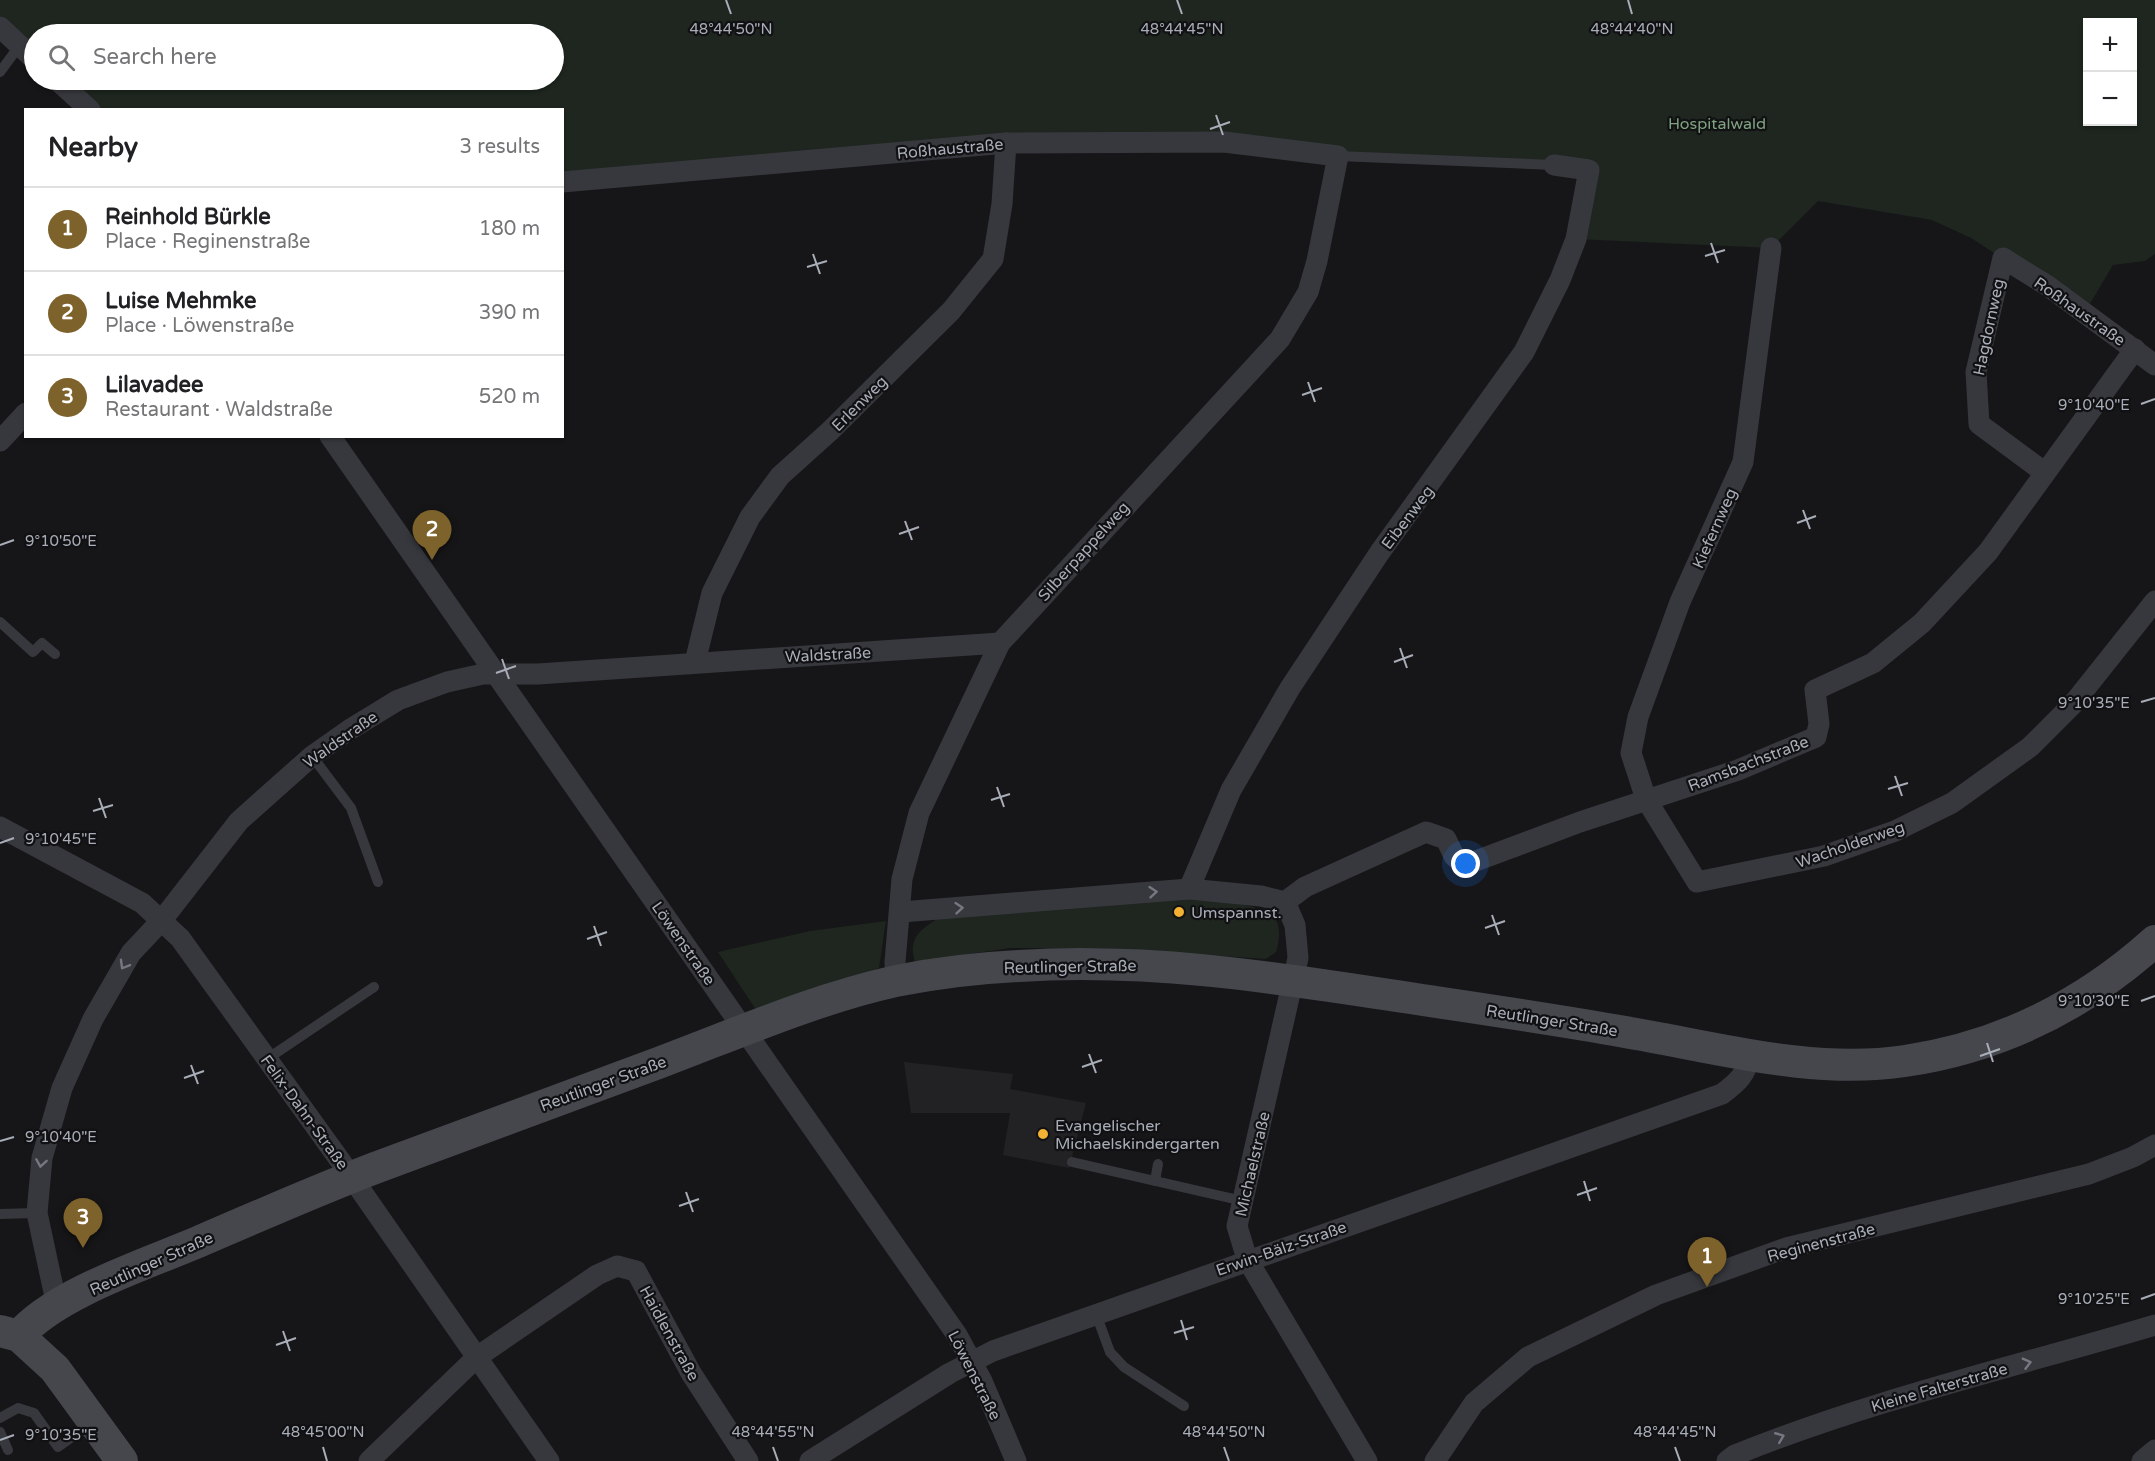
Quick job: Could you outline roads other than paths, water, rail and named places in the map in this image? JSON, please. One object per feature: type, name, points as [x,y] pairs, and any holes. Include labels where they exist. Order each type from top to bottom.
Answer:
[{"type":"street","points":[[0,27],[24,49]]},
{"type":"street","points":[[68,90],[88,108]]},
{"type":"street","name":"Roßhaustraße","points":[[564,182],[1006,143],[1224,142],[1338,156]]},
{"type":"street","name":"Erlenweg","points":[[695,662],[712,593],[750,517],[780,476],[830,431],[951,311],[993,259],[1002,204],[1006,143]]},
{"type":"street","name":"Silberpappelweg","points":[[896,981],[895,962],[902,879],[919,813],[1000,643],[1280,339],[1308,292],[1317,261],[1338,156]]},
{"type":"street","name":"Eibenweg","points":[[1190,889],[1231,789],[1290,688],[1380,552],[1524,352],[1560,280],[1576,239],[1588,170],[1554,165]]},
{"type":"street","name":"Kiefernweg","points":[[1646,800],[1631,753],[1638,717],[1680,602],[1743,462],[1771,248]]},
{"type":"street","name":"Roßhaustraße","points":[[2003,258],[2048,286],[2155,365]]},
{"type":"street","name":"Hagdornweg","points":[[2003,258],[1976,372],[1979,424],[2044,472]]},
{"type":"street","name":"Ramsbachstraße","points":[[1285,902],[1305,887],[1426,832],[1446,839],[1454,856],[1465,865],[1646,800],[1738,770],[1816,737],[1819,724],[1815,690],[1873,663],[1922,623],[1988,552],[2135,350]]},
{"type":"street","points":[[0,441],[24,415]]},
{"type":"street","name":"Löwenstraße","points":[[331,438],[957,1335],[972,1360],[1016,1461]]},
{"type":"street","name":"Wacholderweg","points":[[1646,800],[1697,882],[1824,856],[1895,831],[1952,803],[2030,747],[2073,704],[2155,601]]},
{"type":"street","name":"Waldstraße","points":[[57,1306],[38,1213],[42,1158],[62,1088],[93,1019],[131,953],[162,920],[239,821],[312,756],[349,729],[398,700],[447,682],[483,674],[1000,643]]},
{"type":"street","name":"Felix-Dahn-Straße","points":[[0,827],[142,903],[180,938],[351,1177],[549,1461]]},
{"type":"street","points":[[901,912],[1190,889],[1261,896],[1285,902],[1294,925],[1299,951],[1294,980]]},
{"type":"street","name":"Reutlinger Straße","points":[[9,1333],[109,1280],[351,1177],[834,998],[896,981],[1020,966],[1114,964],[1294,980],[1750,1054],[1849,1064],[1899,1062],[1947,1053],[1990,1041],[2028,1026],[2082,998],[2155,940]]},
{"type":"street","name":"Michaelstraße","points":[[1294,980],[1237,1226],[1247,1259],[1367,1461]]},
{"type":"street","name":"Erwin-Bälz-Straße","points":[[810,1461],[972,1360],[1247,1259],[1525,1165],[1722,1094],[1740,1081],[1748,1068],[1750,1054]]},
{"type":"street","name":"Reginenstraße","points":[[1435,1461],[1474,1403],[1528,1357],[1656,1295],[1786,1248],[2090,1174],[2133,1157],[2155,1145]]},
{"type":"street","name":"Haidlenstraße","points":[[369,1461],[477,1357],[597,1275],[617,1266],[636,1271],[691,1373],[748,1461]]},
{"type":"street","name":"Kleine Falterstraße","points":[[1727,1461],[1735,1455],[1809,1425],[1964,1377],[2022,1364],[2155,1325]]},
{"type":"street","points":[[9,1333],[55,1369],[122,1461]]},
{"type":"street","points":[[2142,1461],[2155,1449]]},
{"type":"lane","points":[[0,72],[24,54]]},
{"type":"lane","points":[[1338,156],[1554,165]]},
{"type":"lane","points":[[0,622],[33,652],[42,643],[55,654]]},
{"type":"lane","points":[[312,756],[351,808],[378,882]]},
{"type":"lane","points":[[267,1059],[374,987]]},
{"type":"lane","points":[[1072,1162],[1243,1201]]},
{"type":"lane","points":[[1155,1181],[1158,1164]]},
{"type":"lane","points":[[0,1214],[38,1213]]},
{"type":"lane","points":[[1096,1314],[1110,1352],[1124,1367],[1184,1406]]},
{"type":"lane","points":[[0,1418],[18,1408],[34,1413],[58,1447],[94,1421]]},
{"type":"lane","points":[[0,1432],[8,1450]]},
{"type":"place","name":"Luise Mehmke","points":[[432,560]]},
{"type":"place","name":"Umspannst.","points":[[1179,912]]},
{"type":"place","name":"Evangelischer Michaelskindergarten","points":[[1043,1134]]},
{"type":"place","name":"Lilavadee","points":[[83,1248]]},
{"type":"place","name":"Reinhold Bürkle","points":[[1707,1287]]},
{"type":"park label","name":"Hospitalwald","points":[[1717,123]]}]
